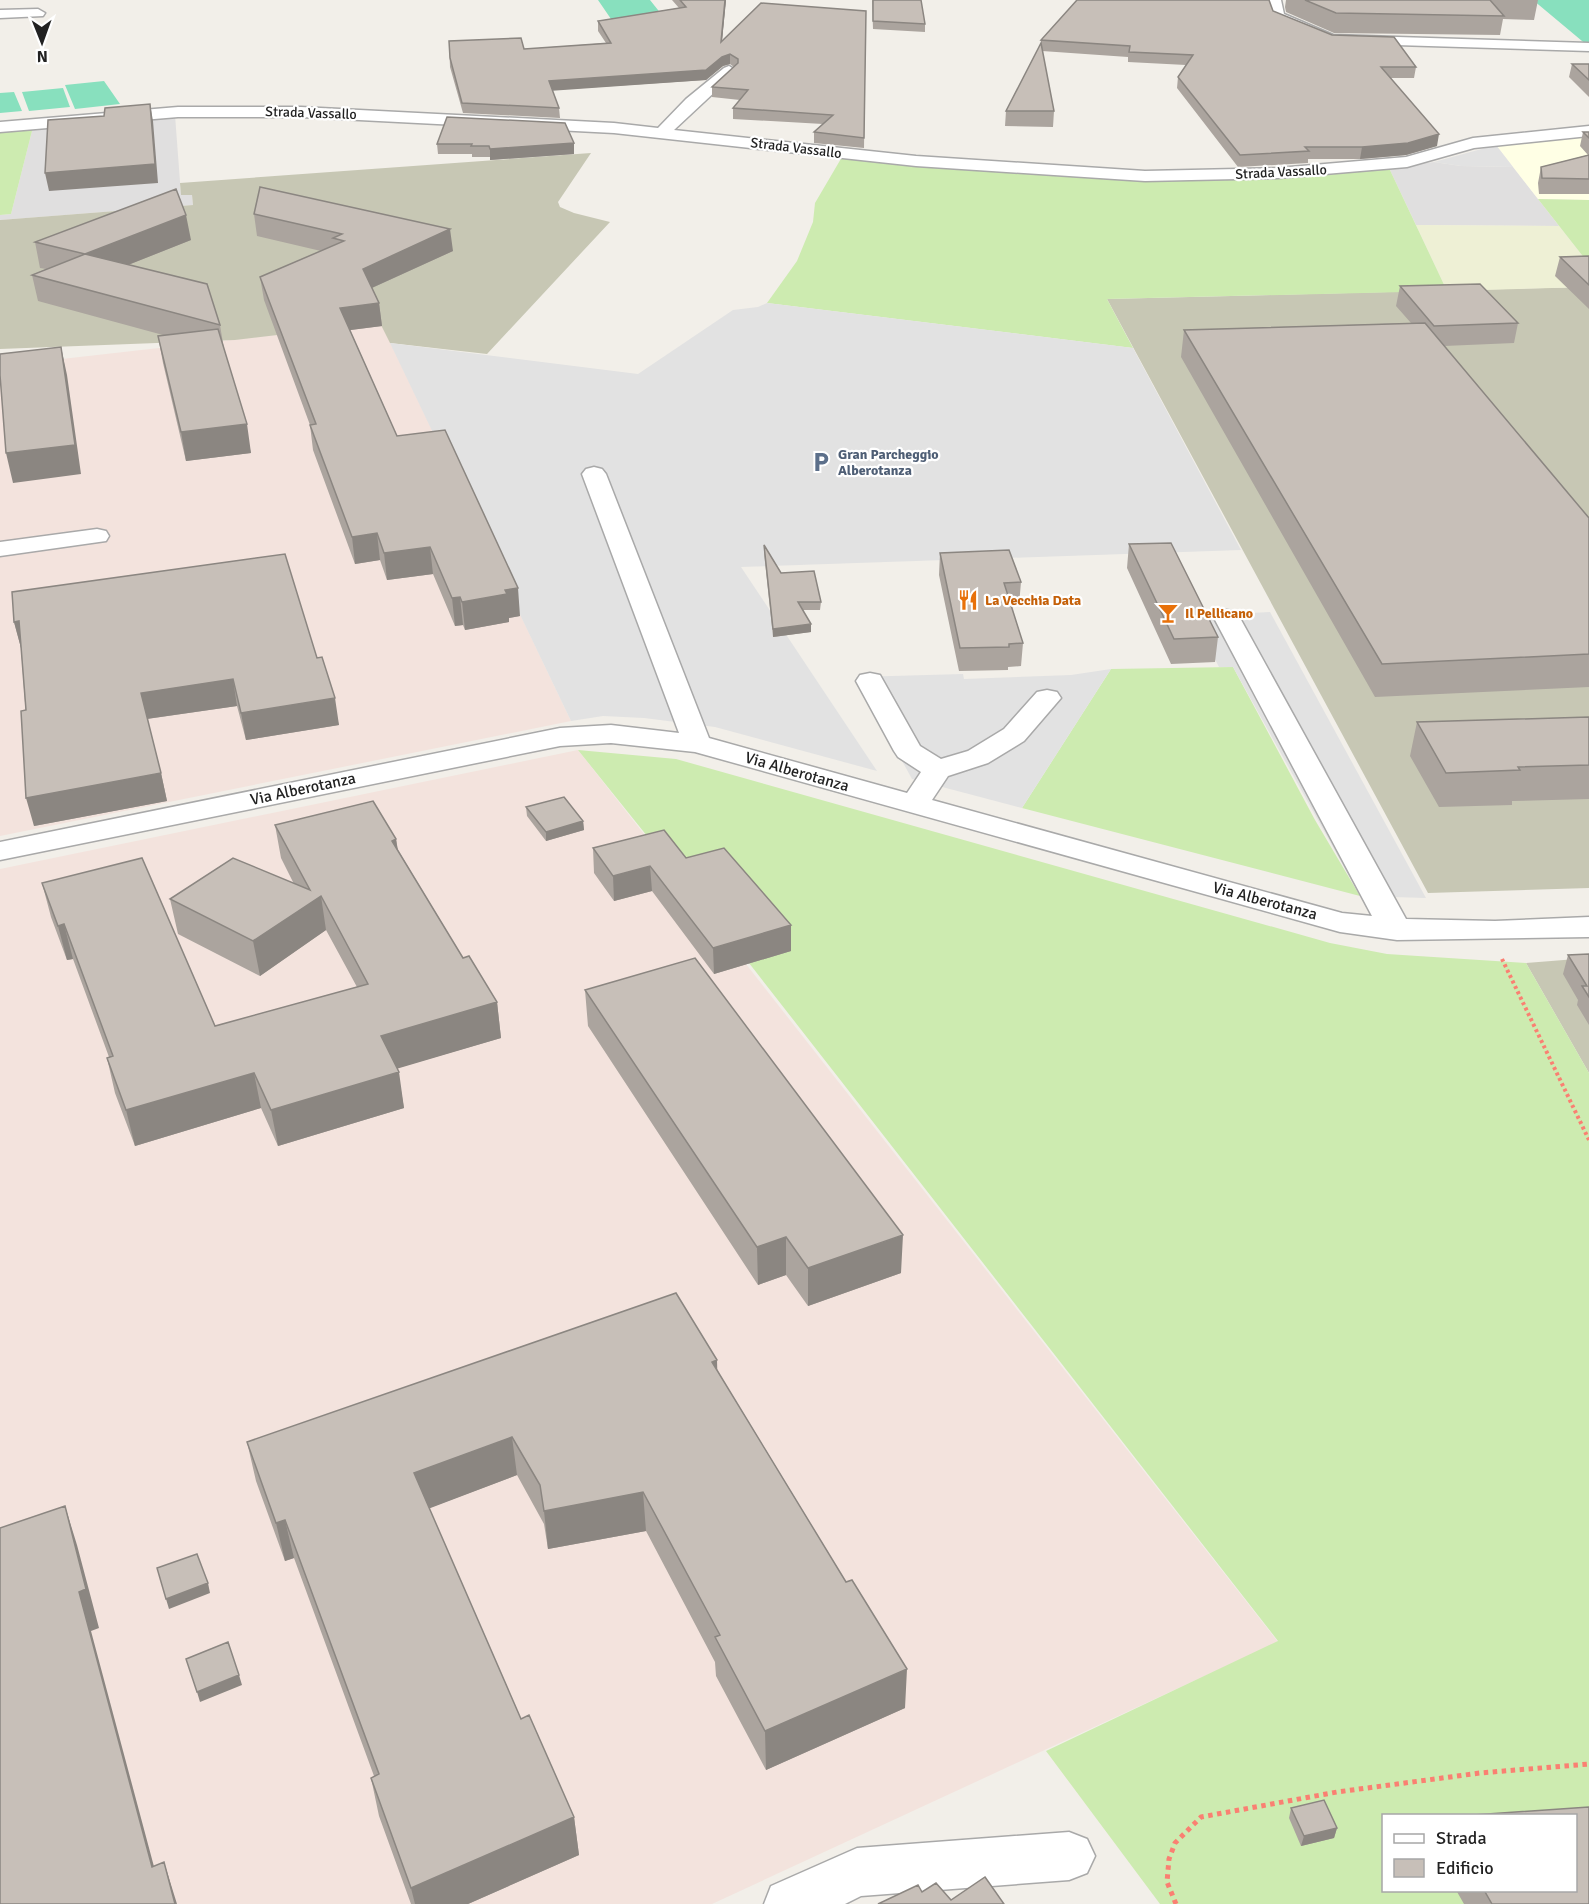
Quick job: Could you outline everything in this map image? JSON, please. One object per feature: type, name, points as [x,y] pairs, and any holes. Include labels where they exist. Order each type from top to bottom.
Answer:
[{"type":"street","points":[[1274,0],[1278,16],[1331,39],[1589,47]]},
{"type":"street","points":[[0,14],[38,13]]},
{"type":"street","points":[[1287,21],[1331,22]]},
{"type":"street","points":[[1387,27],[1427,42]]},
{"type":"street","points":[[1487,30],[1494,43]]},
{"type":"street","points":[[1550,31],[1557,36],[1558,46]]},
{"type":"street","points":[[662,133],[692,102],[729,71]]},
{"type":"street","name":"Strada Vassallo","points":[[0,128],[178,112],[258,111],[570,125],[916,161],[1145,176],[1208,176],[1407,162],[1473,143],[1589,131]]},
{"type":"street","points":[[594,474],[697,744]]},
{"type":"street","points":[[0,549],[97,536]]},
{"type":"street","points":[[1227,618],[1339,821],[1377,898],[1397,930]]},
{"type":"street","points":[[870,681],[908,751],[937,770]]},
{"type":"street","points":[[914,804],[937,770],[978,757],[1014,735],[1047,698]]},
{"type":"street","name":"Via Alberotanza","points":[[0,851],[560,737],[611,734],[697,744],[1340,922],[1397,930],[1488,932],[1589,927]]},
{"type":"street","points":[[790,1904],[857,1872],[1069,1856]]},
{"type":"path","points":[[1488,932],[1589,1140]]},
{"type":"path","points":[[1176,1904],[1167,1882],[1169,1859],[1175,1843],[1201,1817],[1337,1792],[1480,1773],[1589,1764]]},
{"type":"shaded area","points":[[175,115],[181,195],[192,194],[193,205],[0,220],[0,215],[11,214],[33,127]]},
{"type":"shaded area","points":[[1589,136],[1589,200],[1538,199],[1496,145]]},
{"type":"shaded area","points":[[1496,145],[1513,167],[1461,166],[1434,162]]},
{"type":"shaded area","points":[[591,153],[558,202],[560,207],[574,213],[610,222],[487,354],[390,343],[380,323],[235,340],[0,349],[0,220],[193,205],[192,195],[181,195],[180,183]]},
{"type":"shaded area","points":[[1434,162],[1461,166],[1513,167],[1559,226],[1416,225],[1389,168]]},
{"type":"shaded area","points":[[1416,225],[1559,226],[1589,264],[1589,287],[1447,291]]},
{"type":"shaded area","points":[[1589,287],[1589,888],[1428,893],[1107,299]]},
{"type":"shaded area","name":"Gran Parcheggio Alberotanza","points":[[767,303],[1133,348],[1241,550],[741,567],[877,771],[715,727],[644,718],[603,716],[571,721],[390,343],[638,374],[733,310],[758,307]]},
{"type":"shaded area","points":[[381,323],[571,721],[0,836],[0,366]]},
{"type":"shaded area","points":[[1270,612],[1426,898],[1360,896],[1233,667],[1219,667],[1193,616]]},
{"type":"shaded area","points":[[1111,669],[1022,808],[912,779],[856,677],[963,674],[964,679],[1071,675]]},
{"type":"shaded area","points":[[578,750],[1278,1642],[712,1904],[0,1904],[0,869]]},
{"type":"shaded area","points":[[1589,958],[1589,1073],[1526,963]]},
{"type":"green space","points":[[598,0],[650,0],[662,15],[611,19]]},
{"type":"green space","points":[[1533,0],[1589,0],[1589,46],[1588,46]]},
{"type":"green space","points":[[104,81],[120,104],[75,109],[65,85]]},
{"type":"green space","points":[[63,88],[70,107],[29,111],[22,92]]},
{"type":"green space","points":[[14,92],[22,111],[0,113],[0,93]]},
{"type":"green space","points":[[33,127],[11,214],[0,215],[0,130]]},
{"type":"green space","points":[[842,157],[1078,174],[1389,168],[1447,291],[1107,299],[1133,348],[767,303],[797,261],[813,222],[815,203]]},
{"type":"green space","points":[[1538,199],[1589,200],[1589,264]]},
{"type":"green space","points":[[1233,667],[1315,820],[1360,896],[1022,808],[1111,669]]},
{"type":"green space","points":[[578,750],[676,759],[1330,943],[1387,954],[1526,963],[1589,1073],[1589,1904],[1160,1904],[1046,1751],[1278,1641],[749,963]]},
{"type":"building","points":[[680,0],[725,0],[721,42],[761,3],[866,11],[864,138],[814,132],[833,115],[733,108],[748,90],[712,87],[738,63],[738,59],[730,54],[722,57],[706,70],[549,81],[559,108],[462,103],[450,58],[449,41],[521,38],[524,49],[611,43],[598,21],[686,7]]},
{"type":"building","points":[[873,0],[921,0],[925,24],[873,21]]},
{"type":"building","points":[[1077,0],[1269,0],[1273,11],[1332,35],[1394,37],[1416,67],[1381,67],[1439,134],[1408,143],[1362,147],[1305,147],[1309,151],[1240,155],[1178,77],[1193,55],[1129,52],[1130,46],[1041,40]]},
{"type":"building","points":[[1305,0],[1490,0],[1504,16],[1336,13]]},
{"type":"building","points":[[1041,43],[1054,111],[1006,111]]},
{"type":"building","points":[[1572,64],[1589,64],[1589,80]]},
{"type":"building","points":[[150,104],[155,164],[45,173],[48,120],[104,116],[105,108]]},
{"type":"building","points":[[447,117],[565,123],[574,143],[490,149],[489,146],[471,146],[472,144],[437,144]]},
{"type":"building","points":[[1589,155],[1589,179],[1542,178],[1541,167]]},
{"type":"building","points":[[260,187],[450,229],[363,269],[379,303],[340,308],[397,436],[445,430],[518,588],[505,590],[507,594],[462,602],[460,597],[452,598],[430,547],[384,553],[377,533],[352,537],[310,425],[316,424],[260,277],[344,241],[333,238],[342,234],[254,214]]},
{"type":"building","points":[[176,189],[186,215],[85,254],[35,242]]},
{"type":"building","points":[[85,254],[207,284],[220,325],[32,275]]},
{"type":"building","points":[[1589,256],[1589,285],[1560,257]]},
{"type":"building","points":[[1480,284],[1518,323],[1434,326],[1400,286]]},
{"type":"building","points":[[1425,323],[1589,518],[1589,654],[1382,664],[1184,330]]},
{"type":"building","points":[[218,329],[247,424],[181,432],[158,336]]},
{"type":"building","points":[[61,347],[75,445],[6,453],[0,354]]},
{"type":"building","points":[[1171,543],[1218,637],[1174,639],[1129,544]]},
{"type":"building","points":[[764,545],[781,573],[814,571],[821,602],[798,602],[811,624],[773,629]]},
{"type":"building","points":[[1009,550],[1021,582],[1004,583],[1023,643],[1009,644],[1009,647],[960,648],[940,553]]},
{"type":"building","points":[[285,554],[317,658],[322,657],[335,698],[241,713],[233,679],[141,693],[161,773],[26,798],[21,711],[26,710],[19,621],[14,622],[12,592]]},
{"type":"building","points":[[1589,717],[1589,765],[1518,767],[1520,770],[1446,773],[1417,722]]},
{"type":"building","points":[[564,797],[583,821],[546,832],[526,807]]},
{"type":"building","points":[[373,801],[396,839],[392,841],[463,958],[469,956],[497,1002],[381,1036],[399,1072],[271,1110],[254,1073],[126,1110],[107,1058],[113,1056],[64,924],[58,926],[42,883],[142,858],[215,1026],[368,984],[321,896],[253,941],[170,899],[233,858],[310,890],[275,825]]},
{"type":"building","points":[[664,830],[686,858],[724,848],[791,925],[713,948],[650,866],[613,876],[593,848]]},
{"type":"building","points":[[1589,954],[1589,997],[1582,986],[1587,986],[1568,955]]},
{"type":"building","points":[[695,958],[903,1235],[808,1268],[786,1237],[757,1247],[585,990]]},
{"type":"building","points":[[676,1293],[717,1360],[712,1362],[846,1582],[852,1580],[907,1669],[765,1731],[715,1637],[720,1635],[643,1492],[544,1511],[540,1485],[512,1437],[414,1473],[521,1719],[529,1715],[574,1817],[411,1888],[371,1778],[379,1774],[285,1520],[276,1523],[247,1442]]},
{"type":"building","points":[[65,1506],[86,1589],[79,1592],[152,1867],[164,1862],[175,1904],[0,1904],[0,1528]]},
{"type":"building","points":[[197,1554],[208,1583],[166,1599],[157,1568]]},
{"type":"building","points":[[228,1642],[239,1675],[197,1692],[186,1659]]},
{"type":"building","points":[[1324,1800],[1337,1828],[1304,1836],[1291,1808]]},
{"type":"building","points":[[1589,1807],[1589,1904],[1492,1904],[1485,1892],[1577,1892],[1577,1814],[1488,1814]]},
{"type":"building","points":[[985,1877],[1004,1904],[878,1904],[918,1885],[922,1892],[936,1883],[951,1900]]},
{"type":"place","name":"Gran Parcheggio Alberotanza","points":[[821,462]]},
{"type":"place","name":"La Vecchia Data","points":[[968,600]]},
{"type":"place","name":"Il Pellicano","points":[[1168,613]]}]
